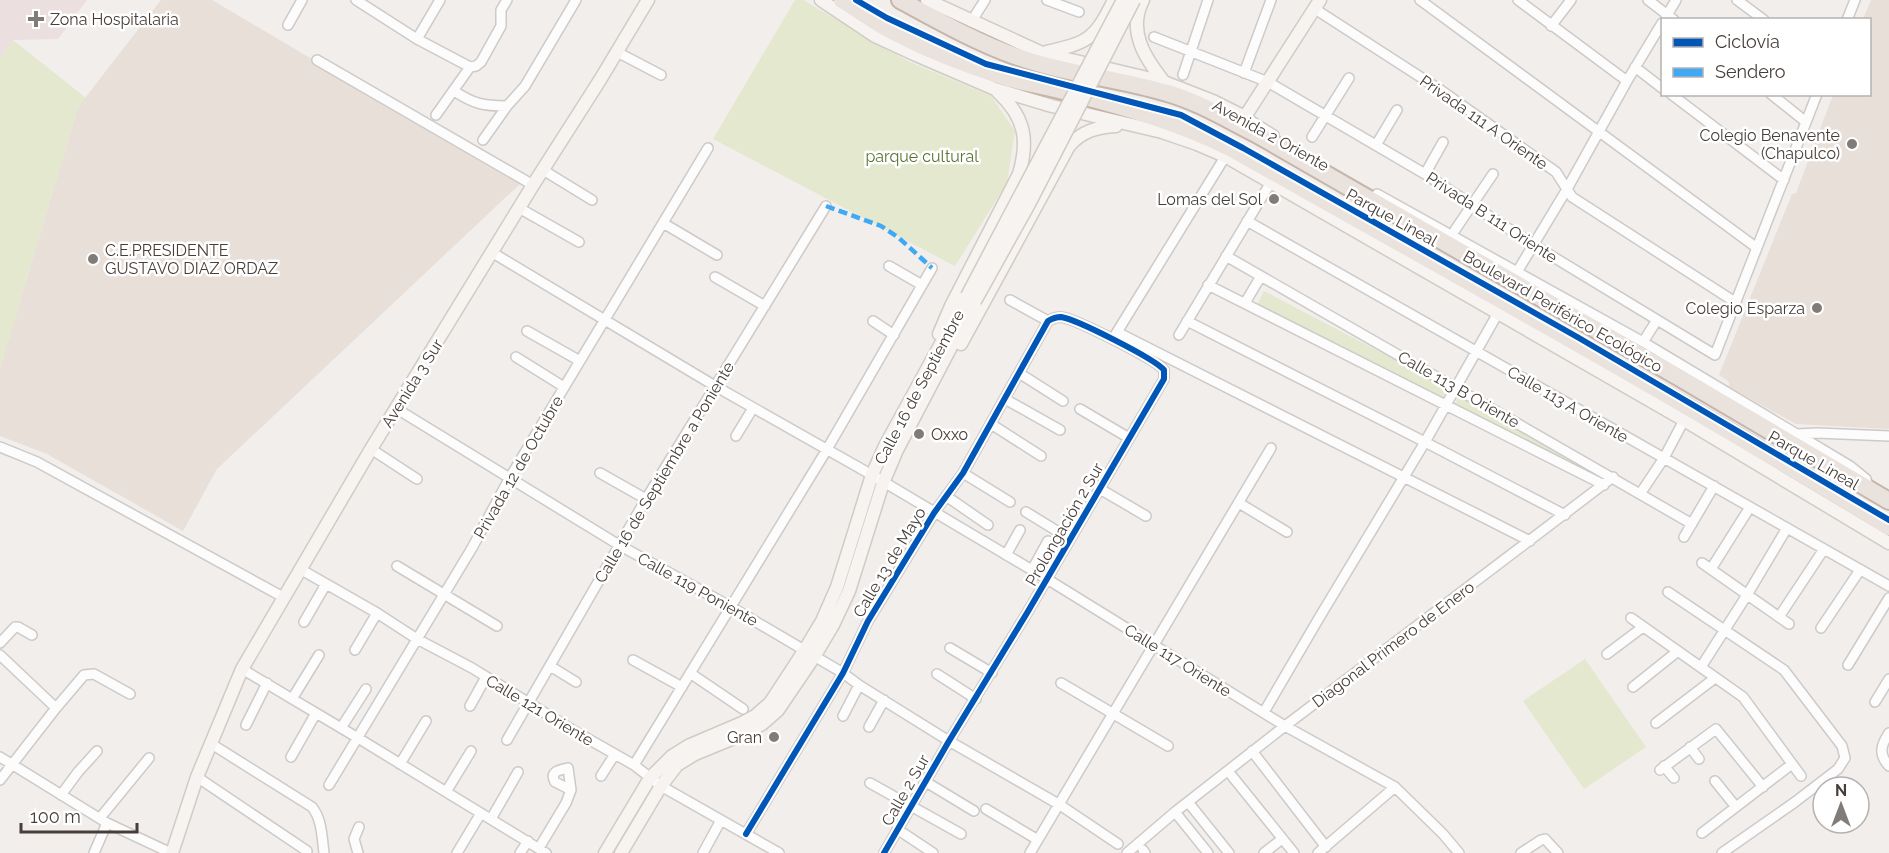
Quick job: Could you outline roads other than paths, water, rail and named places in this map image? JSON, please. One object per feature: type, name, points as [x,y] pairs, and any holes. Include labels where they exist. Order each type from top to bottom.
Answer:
[{"type":"highway","name":"Boulevard Periférico Ecológico","points":[[842,0],[880,25],[980,69],[1011,79],[1095,99],[1206,136],[1228,152],[1403,244],[1779,460],[1889,527]]},
{"type":"highway","name":"Boulevard Periférico Ecológico","points":[[900,0],[1015,56],[1167,93],[1242,121],[1867,483],[1889,501]]},
{"type":"main road","name":"Avenida 3 Sur","points":[[172,853],[197,777],[242,669],[371,449],[648,0]]},
{"type":"main road","points":[[821,0],[875,36],[995,89],[1052,106],[1162,132],[1228,152],[1271,182],[1684,420],[1889,543]]},
{"type":"main road","name":"Avenida 2 Oriente","points":[[927,0],[1042,53],[1164,82],[1213,101],[1242,121]]},
{"type":"main road","points":[[1042,53],[1075,45],[1093,35],[1102,25],[1114,0]]},
{"type":"main road","name":"Calle 16 de Septiembre","points":[[605,853],[650,778],[672,756],[688,746],[755,716],[770,703],[833,625],[849,591],[883,483],[934,370],[1123,0]]},
{"type":"main road","name":"Calle 16 de Septiembre","points":[[971,299],[1033,195],[1134,0]]},
{"type":"main road","points":[[1143,0],[1138,15],[1138,38],[1144,55],[1164,82]]},
{"type":"main road","points":[[1242,121],[1317,5]]},
{"type":"main road","points":[[934,370],[941,329],[1019,174],[1024,156],[1023,127],[1008,101],[995,89]]},
{"type":"main road","points":[[934,370],[966,338],[1069,146],[1082,134],[1096,128],[1132,126]]},
{"type":"main road","name":"Calle 16 de Septiembre","points":[[621,853],[661,786],[677,765],[696,754],[746,733],[762,724],[778,710],[809,654],[837,587],[872,476],[885,446],[934,370]]},
{"type":"street","points":[[288,25],[302,0]]},
{"type":"street","points":[[356,0],[369,4],[417,39],[470,67],[481,62],[501,26],[501,10],[507,0]]},
{"type":"street","points":[[417,39],[440,0]]},
{"type":"street","points":[[483,140],[507,106],[525,86],[576,0]]},
{"type":"street","points":[[971,22],[985,0]]},
{"type":"street","points":[[1047,0],[1068,4],[1079,12]]},
{"type":"street","points":[[1183,75],[1208,0]]},
{"type":"street","points":[[1244,74],[1271,0]]},
{"type":"street","points":[[1420,0],[1756,248]]},
{"type":"street","points":[[1518,0],[1627,81]]},
{"type":"street","points":[[1551,26],[1571,0]]},
{"type":"street","points":[[1648,0],[1666,18]]},
{"type":"street","points":[[1667,18],[1676,0]]},
{"type":"street","points":[[1737,0],[1761,18]]},
{"type":"street","points":[[1848,18],[1855,0]]},
{"type":"street","name":"Privada 111 A Oriente","points":[[1317,5],[1439,88],[1556,172],[1572,197],[1735,302]]},
{"type":"street","points":[[1517,272],[1567,189],[1635,67],[1661,28]]},
{"type":"street","name":"Privada B 111 Oriente","points":[[1154,37],[1268,82],[1425,174],[1532,244],[1715,355],[1735,302]]},
{"type":"street","points":[[617,52],[661,75]]},
{"type":"street","points":[[317,60],[533,185]]},
{"type":"street","points":[[436,116],[470,67]]},
{"type":"street","points":[[1635,67],[1661,87]]},
{"type":"street","points":[[1312,137],[1349,78]]},
{"type":"street","points":[[454,91],[479,105],[507,106]]},
{"type":"street","points":[[1674,96],[1784,180]]},
{"type":"street","points":[[1774,96],[1806,122]]},
{"type":"street","points":[[1735,302],[1816,96]]},
{"type":"street","points":[[1376,145],[1397,111]]},
{"type":"street","name":"Avenida 2 Oriente","points":[[1242,121],[1643,342],[1850,466],[1867,483]]},
{"type":"street","points":[[1425,174],[1443,142]]},
{"type":"street","name":"Privada 12 de Octubre","points":[[330,786],[472,548],[509,479],[708,148]]},
{"type":"street","points":[[1115,335],[1228,152]]},
{"type":"street","points":[[543,170],[592,200]]},
{"type":"street","points":[[1455,230],[1493,174]]},
{"type":"street","points":[[1179,335],[1271,182]]},
{"type":"street","name":"Calle 16 de Septiembre a Poniente","points":[[507,740],[646,499],[826,206]]},
{"type":"street","points":[[519,208],[579,242]]},
{"type":"street","name":"Calle 113 A Oriente","points":[[1247,221],[1889,586]]},
{"type":"street","points":[[663,223],[717,255]]},
{"type":"street","name":"Calle 117 Oriente","points":[[493,253],[714,386],[1032,570],[1285,726],[1395,787],[1459,853]]},
{"type":"street","name":"Calle 113 B Oriente","points":[[1226,256],[1692,524]]},
{"type":"street","points":[[889,266],[922,285]]},
{"type":"street","points":[[634,765],[826,451],[932,268]]},
{"type":"street","points":[[1245,303],[1261,276]]},
{"type":"street","points":[[715,277],[765,306]]},
{"type":"street","points":[[1208,285],[1604,485]]},
{"type":"street","points":[[1010,300],[1048,321],[1054,318],[1065,318],[1115,335],[1530,541]]},
{"type":"street","points":[[1264,712],[1425,442],[1498,313]]},
{"type":"street","points":[[1643,342],[1657,320]]},
{"type":"street","points":[[873,321],[894,335]]},
{"type":"street","name":"Calle 13 de Mayo","points":[[746,834],[843,673],[868,621],[934,513],[963,472],[1048,321]]},
{"type":"street","points":[[1187,321],[1564,515]]},
{"type":"street","points":[[527,331],[580,361]]},
{"type":"street","name":"Prolongación 2 Sur","points":[[949,741],[992,673],[1164,379],[1164,370],[1115,335]]},
{"type":"street","points":[[516,357],[564,387]]},
{"type":"street","points":[[1019,373],[1063,401]]},
{"type":"street","points":[[1005,399],[1060,430]]},
{"type":"street","points":[[736,436],[753,408]]},
{"type":"street","name":"Calle 119 Poniente","points":[[397,409],[619,545],[843,673],[949,741],[1060,805],[1118,844]]},
{"type":"street","points":[[1080,410],[1129,438]]},
{"type":"street","points":[[1641,494],[1684,420]]},
{"type":"street","points":[[991,424],[1041,456]]},
{"type":"street","points":[[1797,434],[1889,436]]},
{"type":"street","points":[[0,447],[37,462],[283,597]]},
{"type":"street","points":[[1030,853],[1271,448]]},
{"type":"street","points":[[371,449],[417,479]]},
{"type":"street","points":[[963,472],[1010,502]]},
{"type":"street","points":[[600,473],[646,499]]},
{"type":"street","name":"Diagonal Primero de Enero","points":[[1127,853],[1252,751],[1613,477]]},
{"type":"street","points":[[1684,537],[1714,486]]},
{"type":"street","points":[[1100,489],[1146,516]]},
{"type":"street","points":[[946,496],[988,525]]},
{"type":"street","points":[[1239,503],[1287,532]]},
{"type":"street","points":[[1711,569],[1750,507]]},
{"type":"street","points":[[1026,512],[1070,539]]},
{"type":"street","points":[[1701,667],[1787,528]]},
{"type":"street","points":[[1006,555],[1020,530]]},
{"type":"street","points":[[1032,570],[1048,541]]},
{"type":"street","points":[[1779,617],[1824,549]]},
{"type":"street","points":[[1702,563],[1789,624]]},
{"type":"street","points":[[397,566],[497,626]]},
{"type":"street","name":"Calle 121 Oriente","points":[[300,569],[634,765],[661,786],[746,834],[768,850],[779,853]]},
{"type":"street","points":[[1821,628],[1860,570]]},
{"type":"street","points":[[304,622],[326,584]]},
{"type":"street","points":[[1668,592],[1784,670],[1842,746],[1845,758],[1838,769],[1722,853]]},
{"type":"street","points":[[1848,665],[1889,598]]},
{"type":"street","points":[[355,650],[376,613]]},
{"type":"street","points":[[1631,618],[1743,697],[1801,776]]},
{"type":"street","points":[[0,643],[15,627],[32,634]]},
{"type":"street","points":[[1607,654],[1643,627]]},
{"type":"street","points":[[950,648],[992,673]]},
{"type":"street","points":[[1633,687],[1678,651]]},
{"type":"street","points":[[0,654],[56,708]]},
{"type":"street","points":[[292,699],[319,655]]},
{"type":"street","points":[[633,660],[682,687]]},
{"type":"street","points":[[550,666],[576,682]]},
{"type":"street","points":[[242,669],[542,851],[572,790]]},
{"type":"street","points":[[690,673],[743,709]]},
{"type":"street","points":[[0,780],[84,675],[94,674],[130,694]]},
{"type":"street","points":[[937,674],[976,699]]},
{"type":"street","points":[[470,706],[486,677]]},
{"type":"street","points":[[1656,723],[1715,678]]},
{"type":"street","points":[[1875,702],[1889,679]]},
{"type":"street","points":[[246,725],[267,683]]},
{"type":"street","points":[[1061,683],[1168,746]]},
{"type":"street","points":[[843,716],[859,685]]},
{"type":"street","points":[[341,728],[366,689]]},
{"type":"street","points":[[869,728],[884,700]]},
{"type":"street","points":[[291,757],[316,713]]},
{"type":"street","points":[[400,764],[426,720]]},
{"type":"street","points":[[1674,778],[1662,768],[1716,729],[1763,786]]},
{"type":"street","points":[[1886,739],[1882,755],[1889,766]]},
{"type":"street","name":"Calle 2 Sur","points":[[884,853],[949,741]]},
{"type":"street","points":[[210,743],[312,807],[319,819],[324,853]]},
{"type":"street","points":[[1690,747],[1700,759]]},
{"type":"street","points":[[62,795],[97,750]]},
{"type":"street","points":[[446,792],[471,751]]},
{"type":"street","points":[[1252,751],[1322,850],[1395,787]]},
{"type":"street","points":[[601,776],[615,754]]},
{"type":"street","points":[[0,757],[104,820],[172,853]]},
{"type":"street","points":[[94,853],[104,820],[149,758]]},
{"type":"street","points":[[1702,833],[1792,764]]},
{"type":"street","points":[[491,819],[518,772]]},
{"type":"street","points":[[1232,776],[1294,853]]},
{"type":"street","points":[[197,777],[307,851]]},
{"type":"street","points":[[1715,781],[1736,807]]},
{"type":"street","points":[[926,782],[974,811]]},
{"type":"street","points":[[870,783],[961,834]]},
{"type":"street","points":[[1188,802],[1229,853]]},
{"type":"street","points":[[986,809],[1038,840]]},
{"type":"street","points":[[1175,812],[1208,853]]},
{"type":"street","points":[[457,853],[481,813]]},
{"type":"street","points":[[703,853],[722,820]]},
{"type":"street","points":[[358,853],[354,839],[359,827]]},
{"type":"street","points":[[897,829],[933,853]]},
{"type":"street","points":[[1264,853],[1282,839]]},
{"type":"street","points":[[1521,853],[1545,839],[1558,853]]},
{"type":"street","points":[[520,853],[528,841]]},
{"type":"place","name":"Zona Hospitalaria","points":[[36,19]]},
{"type":"place","name":"Colegio Benavente (Chapulco)","points":[[1852,144]]},
{"type":"place","name":"Lomas del Sol","points":[[1274,199]]},
{"type":"place","name":"C.E.PRESIDENTE GUSTAVO DIAZ ORDAZ","points":[[93,259]]},
{"type":"place","name":"Colegio Esparza","points":[[1817,308]]},
{"type":"place","name":"Oxxo","points":[[919,434]]},
{"type":"place","name":"Gran","points":[[774,737]]},
{"type":"park label","name":"parque cultural","points":[[922,156]]}]
